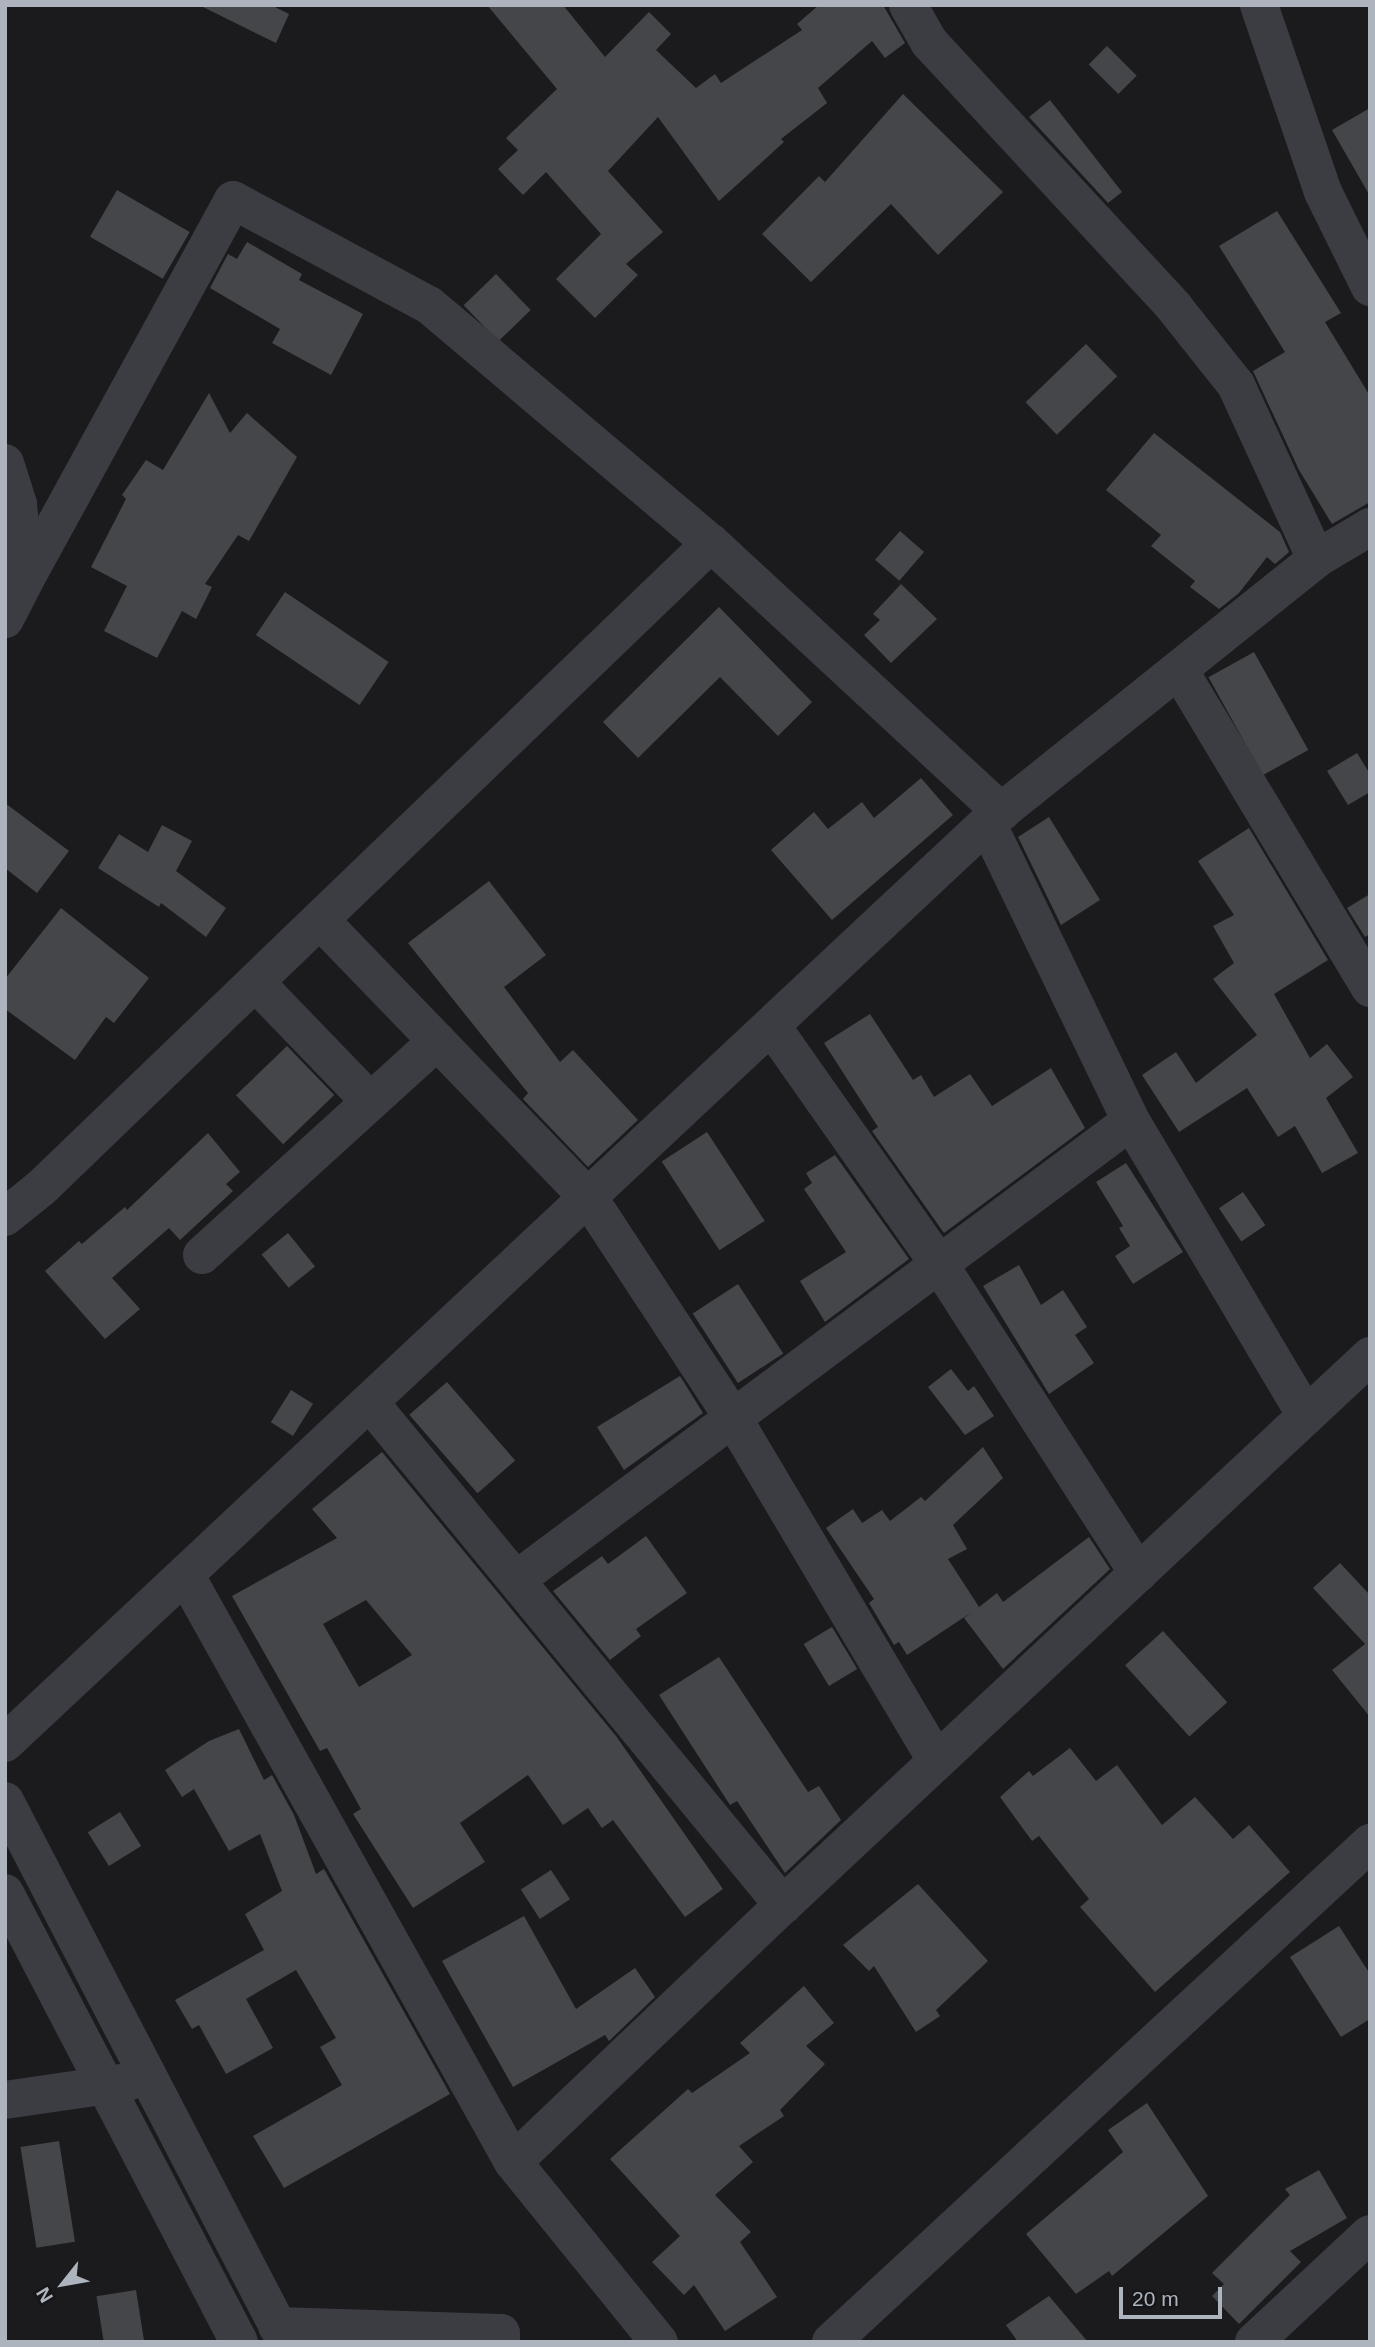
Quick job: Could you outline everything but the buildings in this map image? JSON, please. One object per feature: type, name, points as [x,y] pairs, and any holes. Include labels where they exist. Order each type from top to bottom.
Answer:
[{"type":"street","points":[[908,5],[929,42],[1174,307],[1236,385],[1316,559]]},
{"type":"street","points":[[1259,5],[1323,192],[1370,287]]},
{"type":"street","points":[[5,619],[233,200],[429,305],[711,543],[994,818],[1131,1121],[1306,1416]]},
{"type":"street","points":[[5,463],[18,504],[25,580]]},
{"type":"street","points":[[5,1744],[590,1200],[994,818],[1316,559],[1370,527]]},
{"type":"street","points":[[5,1217],[320,920],[711,543]]},
{"type":"street","points":[[1178,670],[1370,988]]},
{"type":"street","points":[[320,920],[590,1200],[733,1418],[937,1761]]},
{"type":"street","points":[[255,982],[370,1101]]},
{"type":"street","points":[[773,1028],[939,1264],[1138,1573]]},
{"type":"street","points":[[202,1255],[437,1041]]},
{"type":"street","points":[[516,1580],[1131,1121]]},
{"type":"street","points":[[513,2162],[783,1905],[1370,1356]]},
{"type":"street","points":[[371,1404],[783,1905]]},
{"type":"street","points":[[186,1576],[513,2162],[659,2342]]},
{"type":"street","points":[[5,1801],[282,2334],[501,2333],[501,2342]]},
{"type":"street","points":[[831,2342],[1370,1843]]},
{"type":"street","points":[[5,1893],[239,2342]]},
{"type":"street","points":[[5,2100],[149,2078]]},
{"type":"street","points":[[1254,2342],[1370,2234]]}]
